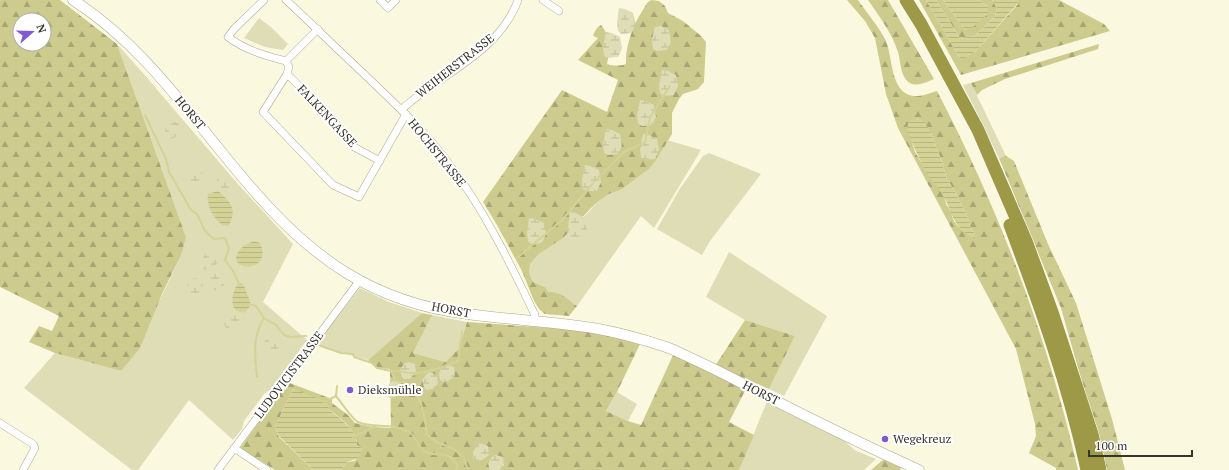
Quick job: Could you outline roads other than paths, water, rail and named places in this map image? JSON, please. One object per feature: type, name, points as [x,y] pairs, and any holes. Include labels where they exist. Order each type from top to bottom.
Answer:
[{"type":"highway","points":[[898,0],[962,118],[1005,212],[1036,295],[1058,360],[1082,443],[1087,470]]},
{"type":"highway","points":[[906,0],[921,24],[978,130],[1026,241],[1052,312],[1092,434],[1100,470]]},
{"type":"street","name":"HORST","points":[[73,0],[108,25],[155,72],[254,190],[305,243],[344,271],[360,280],[405,300],[433,307],[466,314],[593,328],[667,347],[713,368],[847,436],[919,470]]},
{"type":"street","points":[[264,0],[234,29],[228,37],[238,45],[267,57],[286,61]]},
{"type":"street","name":"HOCHSTRASSE","points":[[286,0],[404,112],[450,164],[501,244],[534,315],[532,321]]},
{"type":"street","points":[[380,0],[388,8],[396,0]]},
{"type":"street","name":"WEIHERSTRASSE","points":[[287,74],[263,112],[333,185],[359,197],[380,161],[404,112],[415,97],[492,41],[507,23],[518,0]]},
{"type":"street","points":[[543,0],[559,11]]},
{"type":"street","points":[[286,61],[318,29]]},
{"type":"street","points":[[286,61],[289,67],[287,74]]},
{"type":"street","name":"FALKENGASSE","points":[[287,74],[331,117],[354,147],[380,161]]},
{"type":"street","name":"LUDOVICISTRASSE","points":[[218,470],[360,280]]},
{"type":"street","points":[[0,424],[33,444],[35,448],[23,470]]},
{"type":"street","points":[[234,448],[267,470]]},
{"type":"waterway","points":[[517,258],[562,220],[594,182],[625,151],[645,143],[650,117],[670,86]]},
{"type":"waterway","points":[[145,115],[166,159],[169,172],[191,210],[197,214],[204,229],[209,235],[214,239],[225,238],[229,248],[225,260],[233,271],[240,286]]},
{"type":"waterway","points":[[249,304],[256,306],[264,318],[276,325],[284,335],[290,337],[306,336]]},
{"type":"waterway","points":[[257,377],[255,347],[260,325],[264,318]]},
{"type":"waterway","points":[[391,371],[416,373],[441,368],[458,361],[462,332]]},
{"type":"waterway","points":[[318,345],[341,353],[353,354],[354,357],[372,363],[377,368],[391,371],[396,381],[407,383],[413,388],[422,407],[427,435],[437,442],[454,449],[464,458],[468,470]]},
{"type":"waterway","points":[[337,386],[336,396],[355,420],[364,424],[396,427],[409,432],[412,434],[419,446],[426,452],[431,454],[447,455],[454,460],[458,466],[456,470]]},
{"type":"waterway","points":[[324,402],[336,396]]},
{"type":"waterway","points":[[353,437],[376,426]]},
{"type":"place","name":"Dieksmühle","points":[[350,390]]},
{"type":"place","name":"Wegekreuz","points":[[885,439]]}]
